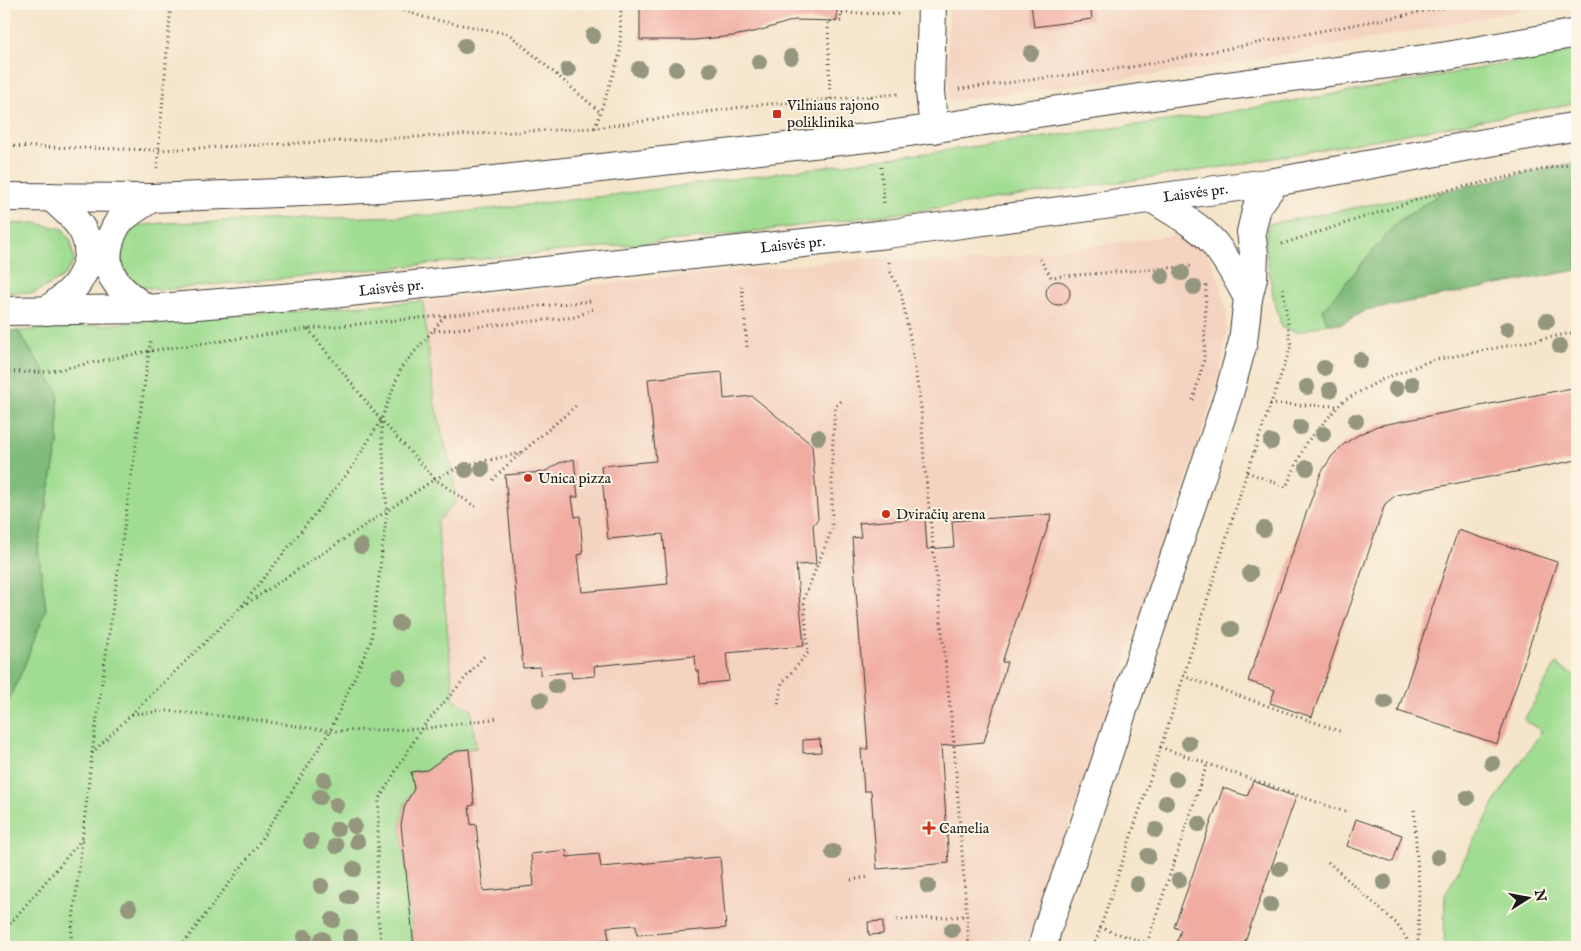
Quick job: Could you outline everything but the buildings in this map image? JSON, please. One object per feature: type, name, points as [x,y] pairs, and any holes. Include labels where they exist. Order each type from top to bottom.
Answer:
[{"type":"main road","points":[[932,4],[930,92],[934,129]]},
{"type":"main road","points":[[4,197],[152,198],[468,183],[875,137],[1139,98],[1447,56],[1577,33]]},
{"type":"main road","name":"Laisvės pr.","points":[[4,311],[152,308],[331,294],[877,235],[1275,182],[1577,126]]},
{"type":"main road","points":[[1043,947],[1047,929],[1084,826],[1229,394],[1243,342],[1248,298],[1253,278],[1254,253],[1251,232],[1257,207],[1275,182]]},
{"type":"main road","points":[[47,311],[78,283],[86,266],[88,252],[86,235],[79,224],[51,197]]},
{"type":"main road","points":[[152,198],[132,211],[119,223],[111,236],[106,254],[109,270],[117,285],[128,296],[152,308]]},
{"type":"main road","points":[[1153,198],[1193,224],[1212,242],[1216,262],[1248,298]]},
{"type":"path","points":[[152,198],[159,150],[171,4]]},
{"type":"path","points":[[385,4],[426,18],[509,34],[600,112]]},
{"type":"path","points":[[594,128],[620,54],[621,4]]},
{"type":"path","points":[[841,14],[858,4]]},
{"type":"path","points":[[4,146],[159,150],[594,128],[756,105],[930,92],[1131,67],[1464,4]]},
{"type":"path","points":[[841,14],[904,14]]},
{"type":"path","points":[[830,99],[828,21],[840,21],[841,14]]},
{"type":"path","points":[[871,96],[874,113]]},
{"type":"path","points":[[881,161],[885,208]]},
{"type":"path","points":[[1254,253],[1444,191],[1577,162]]},
{"type":"path","points":[[889,258],[890,271],[901,292],[911,343],[920,408],[954,744],[969,947]]},
{"type":"path","points":[[1040,259],[1051,277],[1216,262],[1204,360],[1192,404]]},
{"type":"path","points":[[1107,947],[1094,945],[1183,676],[1247,472],[1291,346],[1282,282]]},
{"type":"path","points":[[742,286],[747,347]]},
{"type":"path","points":[[4,372],[46,372],[149,351],[307,329],[592,301]]},
{"type":"path","points":[[70,947],[92,753],[149,351],[152,308]]},
{"type":"path","points":[[434,331],[576,317],[593,309]]},
{"type":"path","points":[[92,753],[240,608],[353,466],[380,420],[401,368],[445,316]]},
{"type":"path","points":[[307,329],[380,420],[435,479],[477,508]]},
{"type":"path","points":[[1247,472],[1286,487],[1306,443],[1344,400],[1383,379],[1430,361],[1577,332]]},
{"type":"path","points":[[778,704],[782,683],[808,652],[804,598],[832,529],[832,457],[835,407],[842,401]]},
{"type":"path","points":[[493,480],[578,404]]},
{"type":"path","points":[[1270,404],[1339,406]]},
{"type":"path","points":[[181,947],[258,846],[330,731],[371,642],[387,511],[380,420]]},
{"type":"path","points":[[240,608],[435,479],[461,466],[521,453]]},
{"type":"path","points":[[382,947],[376,904],[379,799],[421,729],[486,654]]},
{"type":"path","points":[[1183,676],[1342,732]]},
{"type":"path","points":[[132,714],[167,711],[243,718],[330,731],[421,729],[499,718]]},
{"type":"path","points":[[1160,747],[1345,812]]},
{"type":"path","points":[[1100,928],[1147,943],[1207,764]]},
{"type":"path","points":[[1414,810],[1419,890],[1418,947]]},
{"type":"path","points":[[4,937],[8,926],[82,839]]},
{"type":"path","points":[[1328,862],[1396,923],[1412,947]]},
{"type":"path","points":[[851,880],[868,877]]},
{"type":"path","points":[[898,920],[966,916]]},
{"type":"shaded area","points":[[949,4],[1558,4],[1247,62],[949,101]]},
{"type":"shaded area","points":[[1176,235],[1196,242],[1209,256],[1219,280],[1227,313],[1227,329],[1220,371],[1130,647],[1028,947],[414,947],[401,825],[411,772],[427,770],[448,755],[460,750],[476,748],[471,709],[454,700],[437,522],[455,502],[454,479],[434,401],[423,301],[869,258],[956,263]]},
{"type":"green space","points":[[1577,50],[1577,103],[1230,166],[901,213],[720,236],[159,290],[139,286],[122,269],[121,244],[135,226],[164,223],[436,215],[605,196],[1210,115],[1389,85]]},
{"type":"green space","points":[[1577,162],[1577,270],[1366,310],[1341,324],[1327,324],[1323,310],[1397,222],[1444,191]]},
{"type":"green space","points":[[1444,191],[1397,222],[1323,310],[1327,324],[1297,332],[1282,328],[1273,295],[1265,246],[1268,224]]},
{"type":"green space","points":[[35,223],[63,229],[71,241],[74,262],[62,278],[34,293],[4,292],[4,224]]},
{"type":"green space","points":[[423,301],[434,401],[454,479],[455,502],[437,522],[454,700],[471,709],[476,748],[460,750],[448,755],[427,770],[412,772],[414,789],[405,805],[401,825],[414,947],[4,947],[4,710],[23,669],[46,609],[38,549],[58,444],[58,392],[18,331]]},
{"type":"green space","points":[[4,330],[18,331],[58,392],[58,444],[38,549],[46,609],[23,669],[4,710]]},
{"type":"green space","points":[[1556,664],[1577,677],[1577,947],[1444,947],[1445,895],[1500,793],[1542,731],[1524,720]]},
{"type":"place","name":"Vilniaus rajono poliklinika","points":[[777,114]]},
{"type":"place","name":"Unica pizza","points":[[528,478]]},
{"type":"place","name":"Dviračių arena","points":[[886,514]]},
{"type":"place","name":"Camelia","points":[[929,828]]}]
